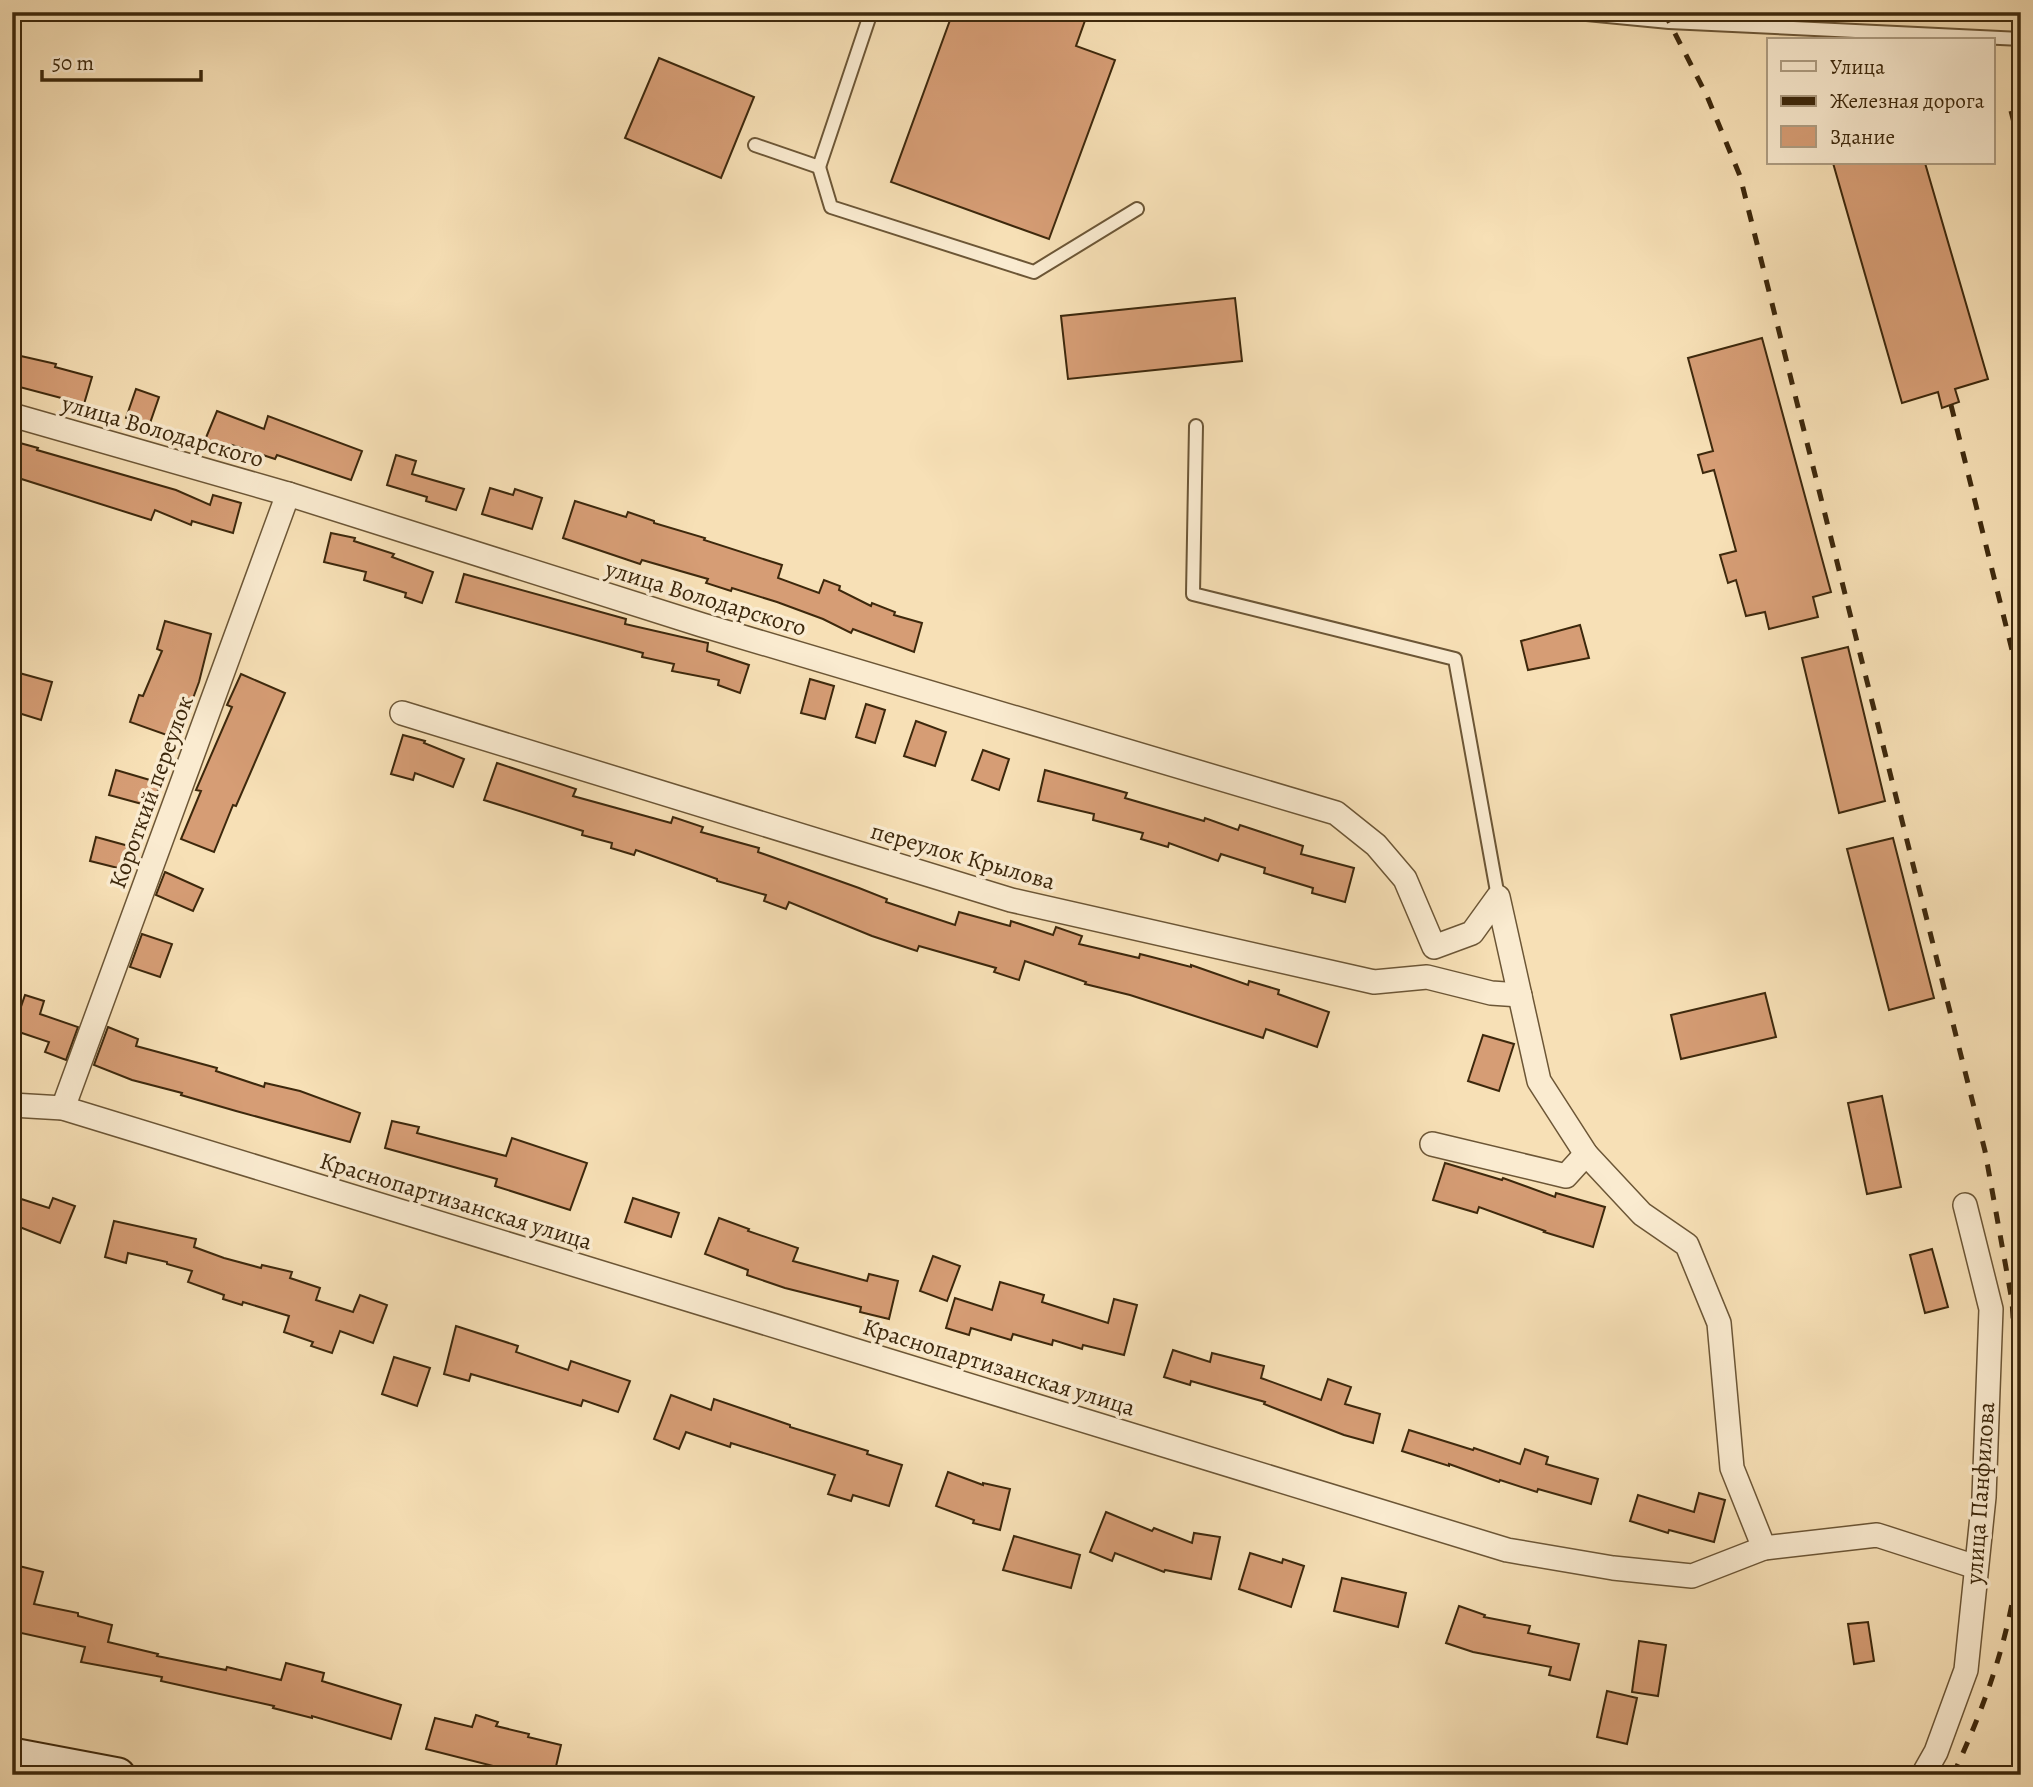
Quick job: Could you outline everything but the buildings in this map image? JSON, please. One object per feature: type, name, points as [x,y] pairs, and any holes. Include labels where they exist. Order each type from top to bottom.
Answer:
[{"type":"main road","points":[[12,1755],[118,1775]]},
{"type":"street","name":"улица Володарского","points":[[12,415],[288,495],[702,625],[1336,813],[1376,845],[1405,879],[1434,947]]},
{"type":"street","name":"Короткий переулок","points":[[63,1108],[288,495]]},
{"type":"street","name":"переулок Крылова","points":[[402,713],[1011,900],[1374,982],[1427,977],[1491,993],[1520,995]]},
{"type":"street","points":[[1427,977],[1434,947],[1472,933],[1498,897]]},
{"type":"street","points":[[1498,897],[1539,1081],[1586,1154],[1642,1214],[1687,1245],[1719,1324],[1732,1468],[1764,1548]]},
{"type":"street","name":"Краснопартизанская улица","points":[[12,1105],[63,1108],[1507,1550],[1613,1568],[1692,1576],[1764,1548],[1877,1535],[1976,1567]]},
{"type":"street","points":[[1432,1144],[1566,1176],[1586,1154]]},
{"type":"street","name":"улица Панфилова","points":[[1923,1775],[1936,1752],[1966,1670],[1984,1497],[1991,1309],[1965,1205]]},
{"type":"lane","points":[[871,12],[819,167],[831,207],[1034,272],[1137,209]]},
{"type":"lane","points":[[1566,12],[1669,22],[1740,18],[2021,39]]},
{"type":"lane","points":[[755,145],[819,167]]},
{"type":"lane","points":[[1196,426],[1193,594],[1455,659],[1498,897]]},
{"type":"railway","points":[[1664,12],[1707,96],[1740,176],[1985,1151],[2012,1301],[2019,1408]]},
{"type":"railway","points":[[2011,111],[2021,150]]},
{"type":"railway","points":[[1951,405],[2021,686]]},
{"type":"railway","points":[[1953,1775],[1994,1673],[2014,1593],[2020,1546],[2020,1401]]}]
